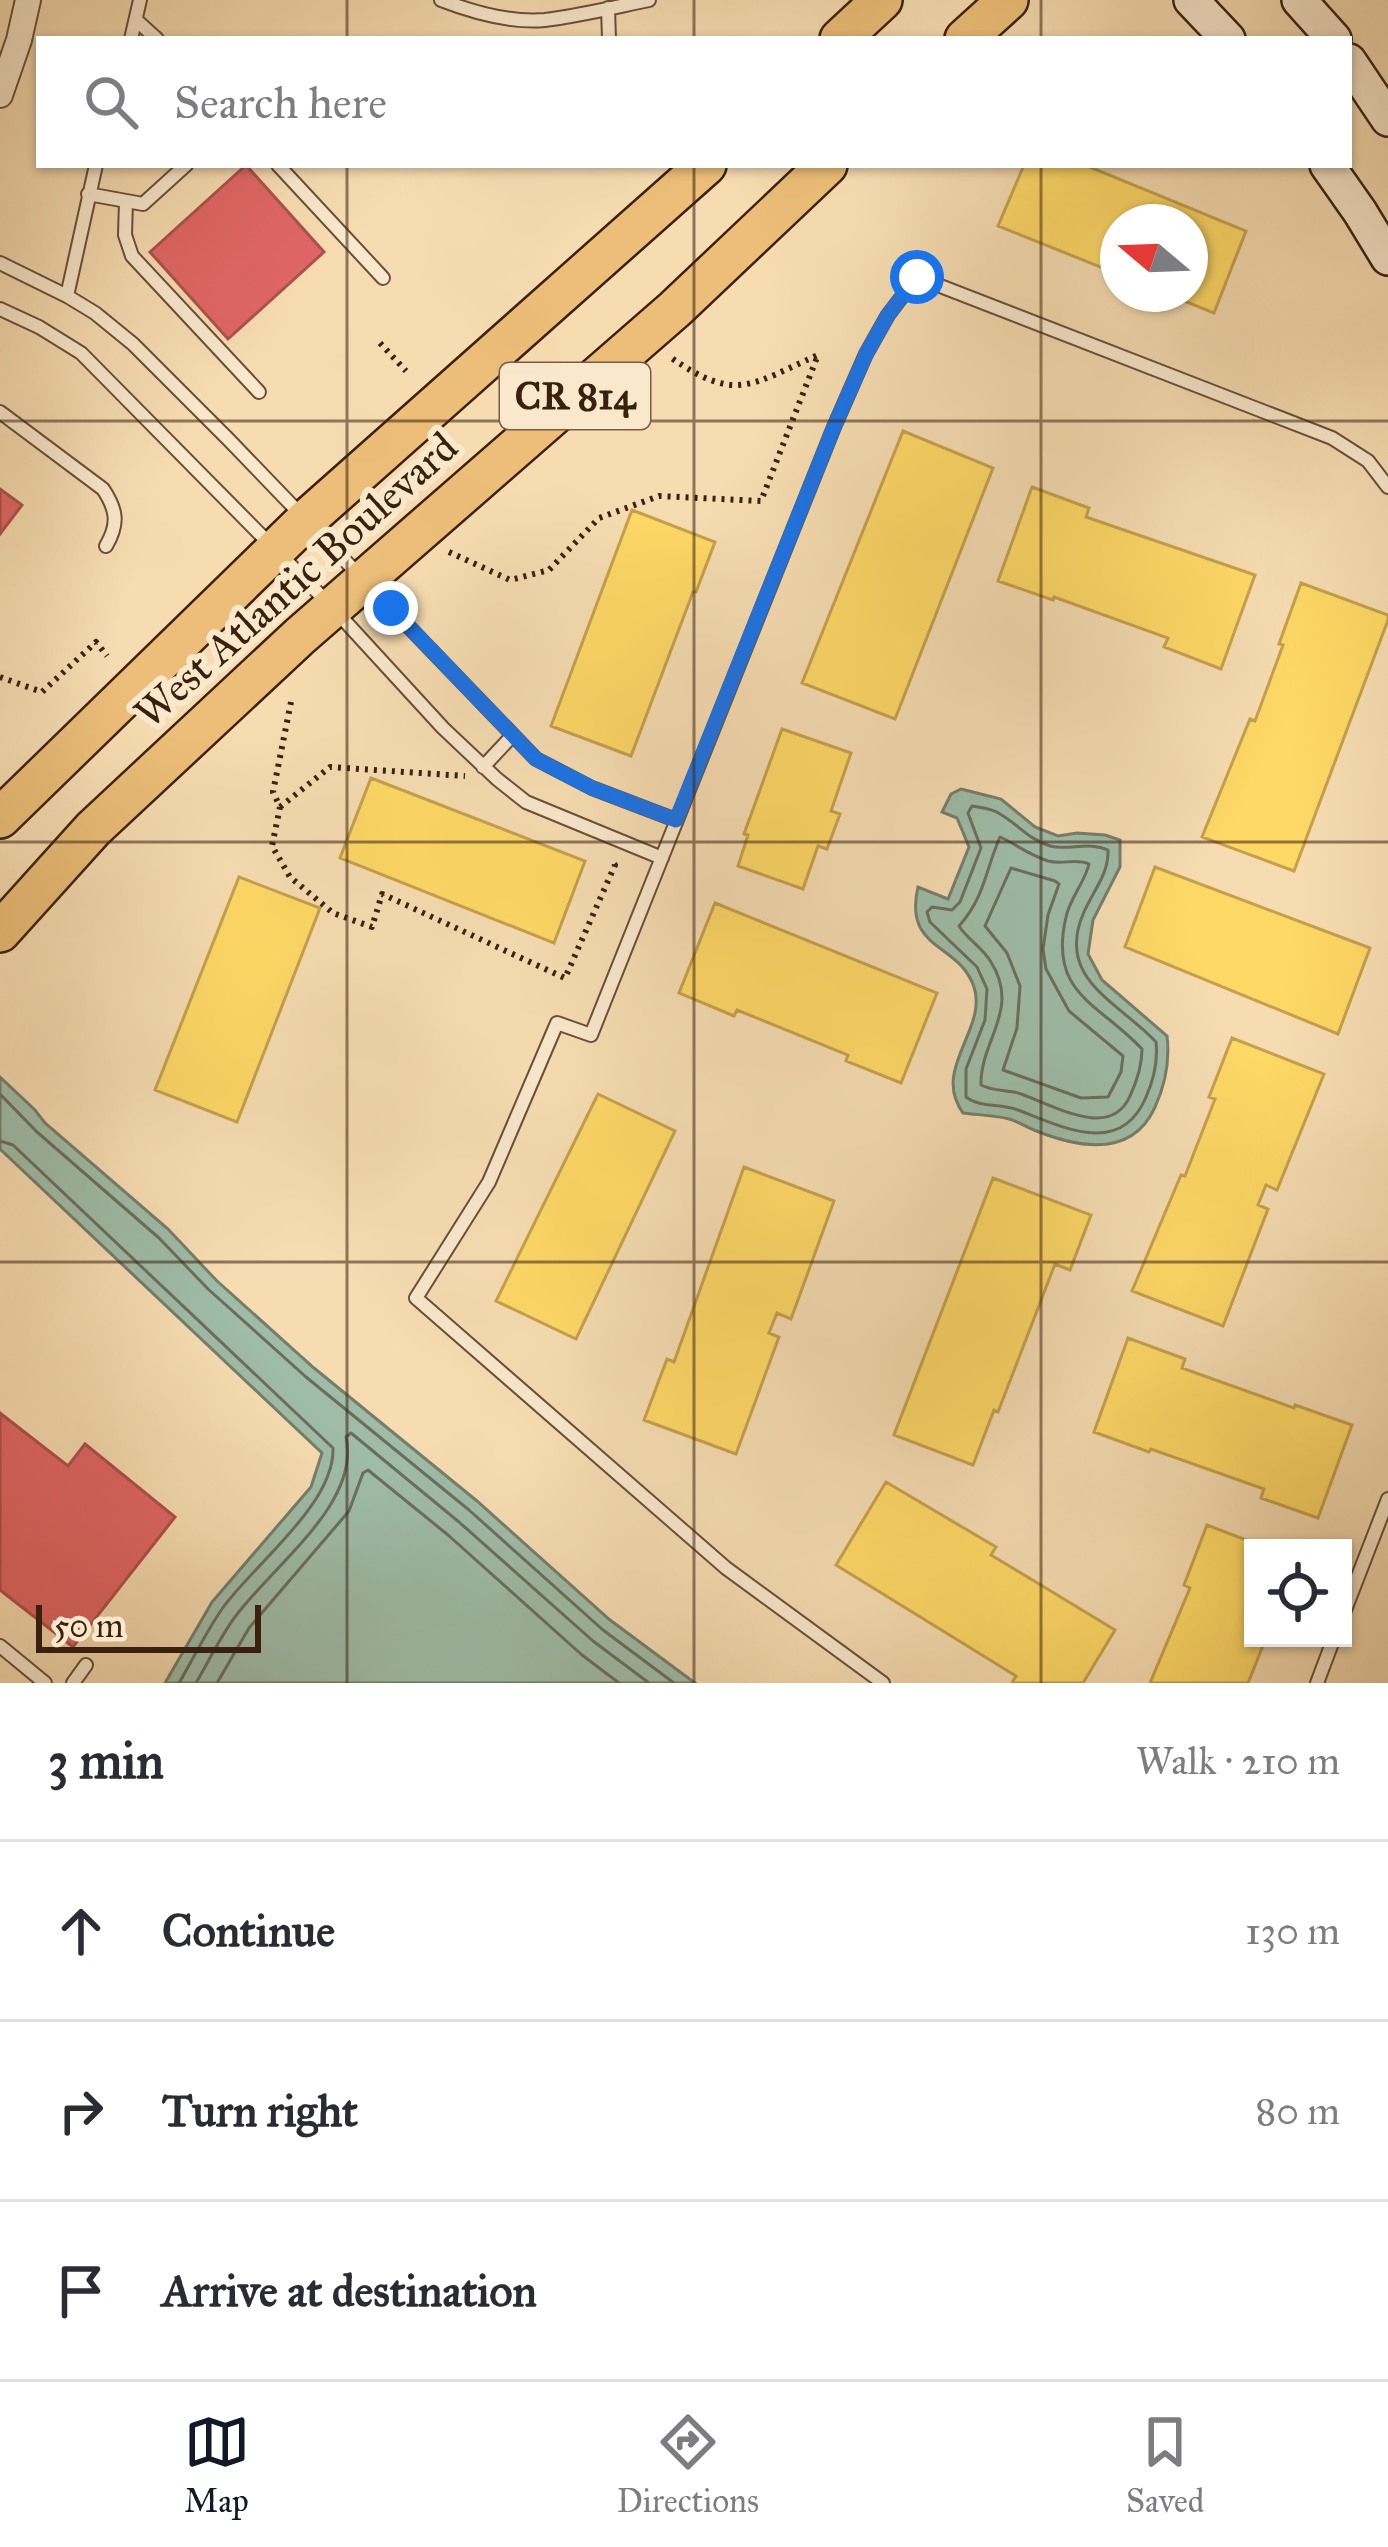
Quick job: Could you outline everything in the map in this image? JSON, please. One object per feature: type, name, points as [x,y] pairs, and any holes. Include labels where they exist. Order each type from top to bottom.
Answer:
[{"type":"main road","points":[[844,36],[882,0]]},
{"type":"main road","points":[[968,36],[1008,0]]},
{"type":"main road","name":"West Atlantic Boulevard","points":[[0,932],[93,830],[332,608],[675,310],[824,168]]},
{"type":"main road","name":"West Atlantic Boulevard","points":[[0,818],[275,549],[692,170]]},
{"type":"street","points":[[0,95],[28,0]]},
{"type":"street","points":[[1191,0],[1225,36]]},
{"type":"street","points":[[1299,0],[1332,36]]},
{"type":"street","points":[[1352,65],[1388,119]]},
{"type":"street","points":[[1329,168],[1388,258]]},
{"type":"lane","points":[[132,36],[140,0]]},
{"type":"lane","points":[[441,0],[517,19],[543,20],[649,0]]},
{"type":"lane","points":[[608,8],[609,36]]},
{"type":"lane","points":[[136,20],[154,36]]},
{"type":"lane","points":[[67,296],[95,168]]},
{"type":"lane","points":[[88,194],[143,204],[183,168]]},
{"type":"lane","points":[[281,168],[383,278]]},
{"type":"lane","points":[[126,201],[125,235],[132,256],[259,392]]},
{"type":"lane","points":[[0,263],[95,313],[133,344],[536,759],[592,788],[676,820]]},
{"type":"lane","points":[[883,1683],[726,1568],[416,1298],[490,1182],[556,1023],[590,1035],[834,427],[866,354],[917,277],[1331,438],[1368,461],[1388,488]]},
{"type":"lane","points":[[0,309],[81,353],[443,728],[526,802],[662,858]]},
{"type":"lane","points":[[0,412],[103,489],[116,516],[106,546]]},
{"type":"lane","points":[[484,766],[512,736]]},
{"type":"lane","points":[[1352,1592],[1388,1499]]},
{"type":"lane","points":[[0,1646],[46,1683]]},
{"type":"lane","points":[[1317,1683],[1331,1647]]},
{"type":"lane","points":[[73,1683],[86,1665]]},
{"type":"path","points":[[380,343],[406,371]]},
{"type":"path","points":[[449,552],[510,580],[549,571],[599,518],[659,496],[760,501],[818,355],[734,388],[699,378],[667,355]]},
{"type":"path","points":[[0,677],[42,692],[96,642],[106,656]]},
{"type":"path","points":[[291,702],[272,792],[280,807],[272,846],[290,877],[333,913],[372,927],[382,894],[565,978],[615,865],[599,850]]},
{"type":"path","points":[[280,807],[330,767],[466,776],[478,789]]},
{"type":"water","points":[[961,789],[1001,799],[1035,827],[1058,836],[1077,833],[1120,840],[1120,867],[1093,920],[1088,954],[1102,980],[1167,1036],[1168,1054],[1155,1107],[1133,1135],[1102,1144],[1068,1141],[1009,1119],[963,1113],[955,1097],[956,1065],[974,1018],[974,987],[957,961],[925,935],[915,908],[918,887],[948,899],[969,847],[957,818],[942,812],[951,794]]},
{"type":"water","points":[[0,1077],[314,1368],[477,1501],[610,1620],[695,1683],[165,1683],[212,1602],[311,1487],[322,1453],[0,1149]]},
{"type":"building: Homes","points":[[1023,168],[1092,168],[1180,204],[1100,204],[1100,267],[998,226]]},
{"type":"building: Homes","points":[[1208,215],[1246,231],[1214,313],[1208,311]]},
{"type":"building: Homes","points":[[903,431],[993,468],[895,719],[802,683]]},
{"type":"building: Homes","points":[[1032,487],[1089,508],[1086,517],[1255,575],[1221,669],[1164,647],[1168,638],[998,581]]},
{"type":"building: Homes","points":[[632,510],[715,542],[631,756],[551,726]]},
{"type":"building: Homes","points":[[1301,583],[1388,615],[1388,620],[1294,871],[1202,837],[1250,719],[1255,721]]},
{"type":"building: Homes","points":[[782,729],[851,753],[831,811],[840,814],[827,849],[818,846],[803,889],[738,866],[748,835],[744,834]]},
{"type":"building: Homes","points":[[371,778],[585,861],[554,943],[340,858]]},
{"type":"building: Homes","points":[[1155,867],[1370,948],[1338,1034],[1125,947]]},
{"type":"building: Homes","points":[[239,877],[320,908],[237,1122],[155,1090]]},
{"type":"building: Homes","points":[[715,903],[937,993],[901,1083],[846,1061],[848,1055],[737,1010],[734,1016],[679,993]]},
{"type":"building: Homes","points":[[1232,1038],[1324,1074],[1277,1190],[1266,1185],[1258,1205],[1268,1209],[1223,1326],[1132,1291],[1181,1175],[1185,1176]]},
{"type":"building: Homes","points":[[598,1094],[675,1131],[576,1339],[496,1301]]},
{"type":"building: Homes","points":[[744,1167],[834,1201],[791,1319],[777,1313],[769,1333],[779,1337],[736,1454],[644,1420],[667,1359],[674,1362]]},
{"type":"building: Homes","points":[[993,1178],[1091,1215],[1070,1270],[1055,1264],[973,1465],[894,1435]]},
{"type":"building: Homes","points":[[1128,1338],[1185,1359],[1182,1368],[1352,1425],[1318,1518],[1261,1498],[1264,1489],[1094,1432]]},
{"type":"building: Homes","points":[[886,1482],[996,1547],[991,1555],[1115,1630],[1083,1683],[1012,1683],[1016,1676],[836,1565]]},
{"type":"building: Homes","points":[[1207,1525],[1244,1539],[1244,1647],[1262,1647],[1248,1683],[1150,1683],[1190,1588],[1184,1585]]},
{"type":"building: Shops","points":[[243,168],[249,168],[324,252],[228,339],[150,252]]},
{"type":"building: Shops","points":[[0,489],[22,505],[0,534]]},
{"type":"building: Shops","points":[[0,1413],[68,1466],[85,1444],[175,1517],[73,1647],[0,1590]]},
{"type":"route","points":[[391,608],[536,759],[592,788],[676,820],[866,354],[917,277]]}]
